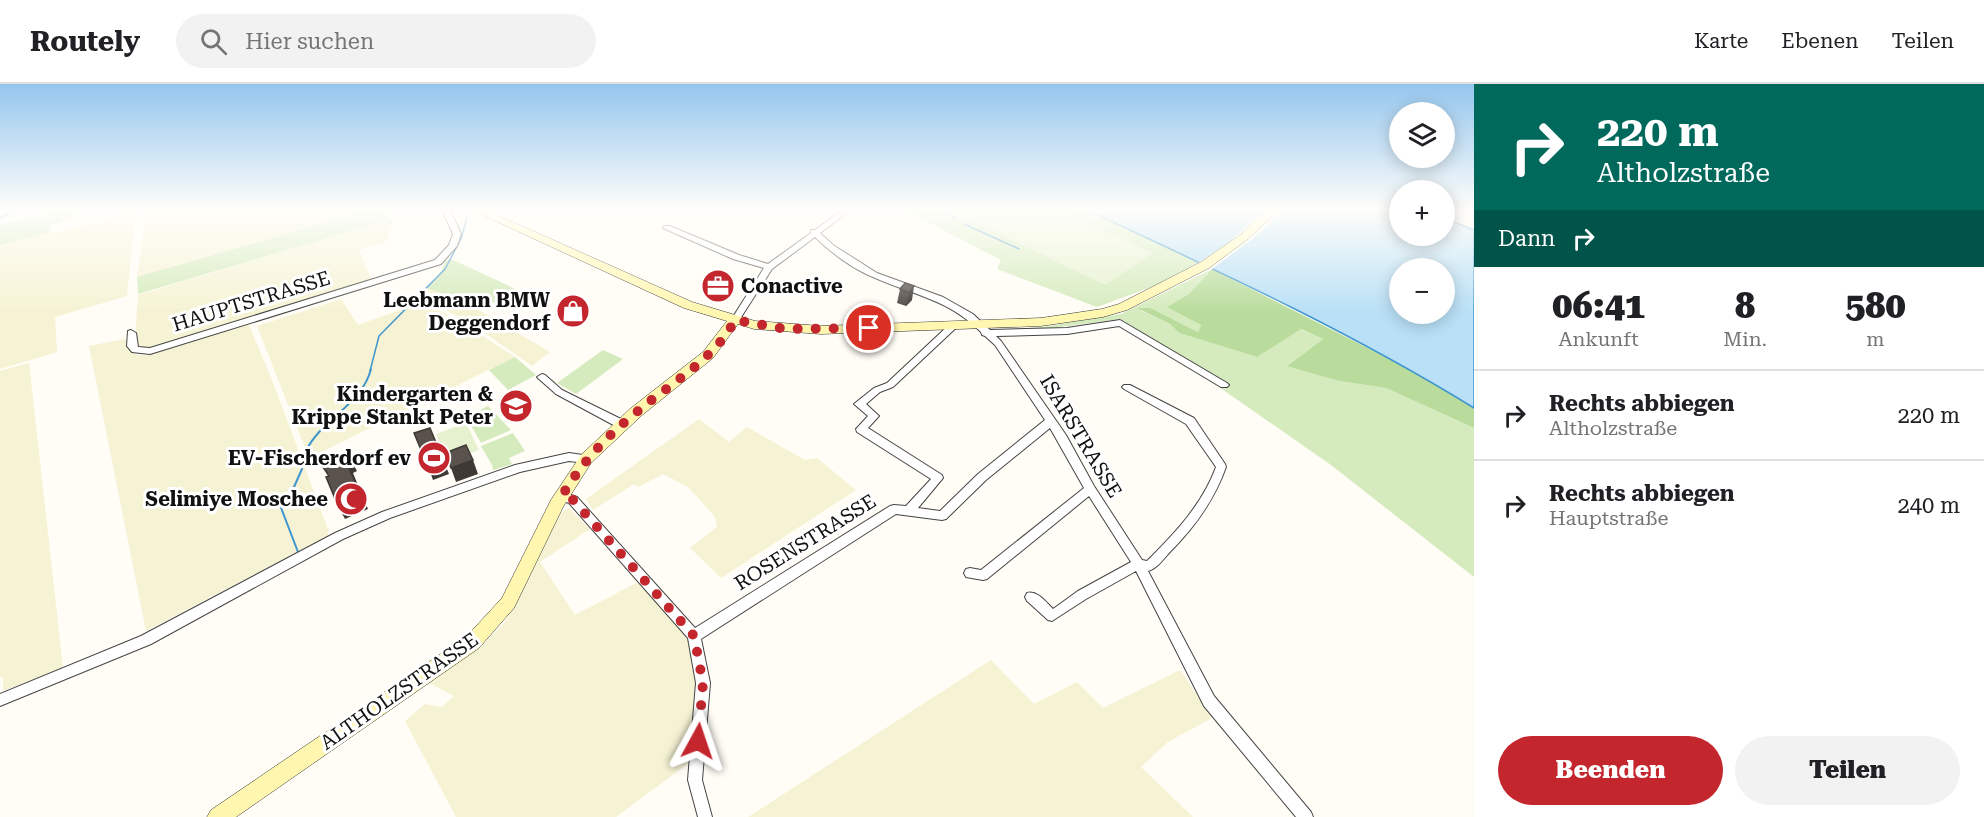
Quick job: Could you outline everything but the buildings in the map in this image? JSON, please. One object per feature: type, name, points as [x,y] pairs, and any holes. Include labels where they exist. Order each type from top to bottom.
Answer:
[{"type":"main road","points":[[552,244],[657,292],[735,320],[788,329],[953,326],[982,329],[1066,320],[1123,307],[1205,265],[1236,244]]},
{"type":"main road","name":"ALTHOLZSTRASSE","points":[[218,817],[473,642],[508,603],[562,496],[586,459],[622,425],[708,355],[735,320]]},
{"type":"street","name":"HAUPTSTRASSE","points":[[131,333],[132,346],[135,350],[143,352],[163,348],[438,262],[454,244]]},
{"type":"street","points":[[705,244],[769,267]]},
{"type":"street","points":[[735,320],[769,267],[798,244]]},
{"type":"street","name":"ISARSTRASSE","points":[[827,244],[874,275],[940,299],[970,316],[1011,359],[1138,564],[1209,701],[1306,817]]},
{"type":"street","points":[[982,329],[1068,331],[1120,323],[1224,385]]},
{"type":"street","points":[[910,510],[938,478],[861,429],[874,416],[859,404],[877,390],[890,385],[953,326]]},
{"type":"street","points":[[542,377],[559,392],[622,425]]},
{"type":"street","points":[[1031,597],[1052,616],[1082,595],[1138,564],[1149,566],[1171,544],[1216,486],[1221,467],[1190,421],[1127,387]]},
{"type":"street","name":"ROSENSTRASSE","points":[[694,636],[894,509],[942,516],[982,477],[1051,421]]},
{"type":"street","points":[[0,700],[146,640],[339,536],[386,515],[528,465],[569,457],[586,459]]},
{"type":"street","points":[[970,573],[983,575],[1090,489]]},
{"type":"street","points":[[562,496],[573,500],[694,636],[703,683],[695,780],[705,817]]},
{"type":"shaded area","points":[[132,244],[127,296],[55,317],[57,352],[0,369],[0,245]]},
{"type":"shaded area","points":[[142,244],[251,244],[137,277]]},
{"type":"shaded area","points":[[308,244],[378,244],[359,250],[372,281],[156,349],[142,350],[137,347],[135,340],[138,295]]},
{"type":"shaded area","points":[[427,288],[467,303],[550,352],[532,366],[466,320],[418,297]]},
{"type":"shaded area","points":[[341,299],[358,325],[422,302],[464,324],[515,357],[309,458],[257,326]]},
{"type":"shaded area","points":[[246,324],[249,325],[274,385],[328,529],[328,536],[146,631],[89,346],[125,339],[128,340],[130,350],[137,355],[148,355]]},
{"type":"shaded area","points":[[29,363],[63,668],[3,691],[3,677],[0,678],[0,371]]},
{"type":"shaded area","points":[[699,419],[729,442],[747,427],[805,460],[817,458],[856,490],[721,578],[690,548],[717,527],[715,517],[688,487],[663,474],[638,487],[634,484],[593,510],[586,499]]},
{"type":"shaded area","points":[[569,508],[590,529],[540,562],[575,615],[638,582],[688,639],[696,688],[693,760],[616,817],[456,817],[405,721],[425,704],[442,707],[454,696],[429,683],[481,647],[506,621],[561,513]]},
{"type":"shaded area","points":[[991,660],[1034,704],[1077,682],[1103,708],[1180,670],[1212,718],[1168,742],[1141,767],[1193,817],[748,817]]},
{"type":"green space","points":[[251,244],[306,244],[138,294],[137,277]]},
{"type":"green space","points":[[970,244],[1161,244],[1199,262],[1157,285],[1097,307],[997,269],[1001,260]]},
{"type":"green space","points":[[1020,244],[1134,244],[1153,253],[1105,285]]},
{"type":"green space","points":[[451,259],[520,291],[499,305],[480,295],[467,303],[427,288],[440,275],[445,261]]},
{"type":"green space","points":[[1212,269],[1189,294],[1168,307],[1201,325],[1198,332],[1178,322],[1138,309],[1170,324],[1179,333],[1257,357],[1300,329],[1323,339],[1288,365],[1339,381],[1386,388],[1474,428],[1474,577],[1331,465],[1219,387],[1222,383],[1121,319],[1037,330],[996,330],[1043,327],[1121,314]]},
{"type":"green space","points":[[1212,269],[1419,374],[1474,408],[1474,428],[1386,388],[1339,381],[1287,366],[1323,339],[1301,329],[1257,357],[1179,333],[1170,324],[1137,308],[1150,308],[1198,332],[1201,325],[1167,307],[1189,294]]},
{"type":"green space","points":[[603,350],[623,359],[576,394],[557,383]]},
{"type":"green space","points":[[515,357],[536,375],[508,390],[489,370]]},
{"type":"green space","points":[[488,406],[511,430],[481,443],[466,417]]},
{"type":"green space","points":[[466,423],[479,450],[447,462],[436,434]]},
{"type":"green space","points":[[513,433],[525,451],[509,458],[512,464],[493,470],[481,446]]},
{"type":"water","points":[[1160,244],[1474,244],[1474,408],[1332,328]]},
{"type":"pier","points":[[1227,244],[1245,244],[1209,271],[1196,264]]},
{"type":"waterway","points":[[370,371],[379,336],[445,269],[458,244]]},
{"type":"waterway","points":[[1008,244],[1019,249]]},
{"type":"waterway","points":[[306,451],[321,430],[359,392],[371,369]]},
{"type":"waterway","points":[[298,552],[280,505],[294,487],[302,469]]},
{"type":"place","name":"Conactive","points":[[718,286]]},
{"type":"place","name":"Leebmann BMW Deggendorf","points":[[573,311]]},
{"type":"place","name":"Kindergarten & Krippe Stankt Peter","points":[[516,406]]},
{"type":"place","name":"EV-Fischerdorf ev","points":[[434,458]]},
{"type":"place","name":"Selimiye Moschee","points":[[351,499]]},
{"type":"route","points":[[698,741],[703,683],[694,636],[647,582],[604,538],[573,500],[562,496],[586,459],[636,412],[708,355],[721,342],[735,320],[785,329],[869,328]]}]
